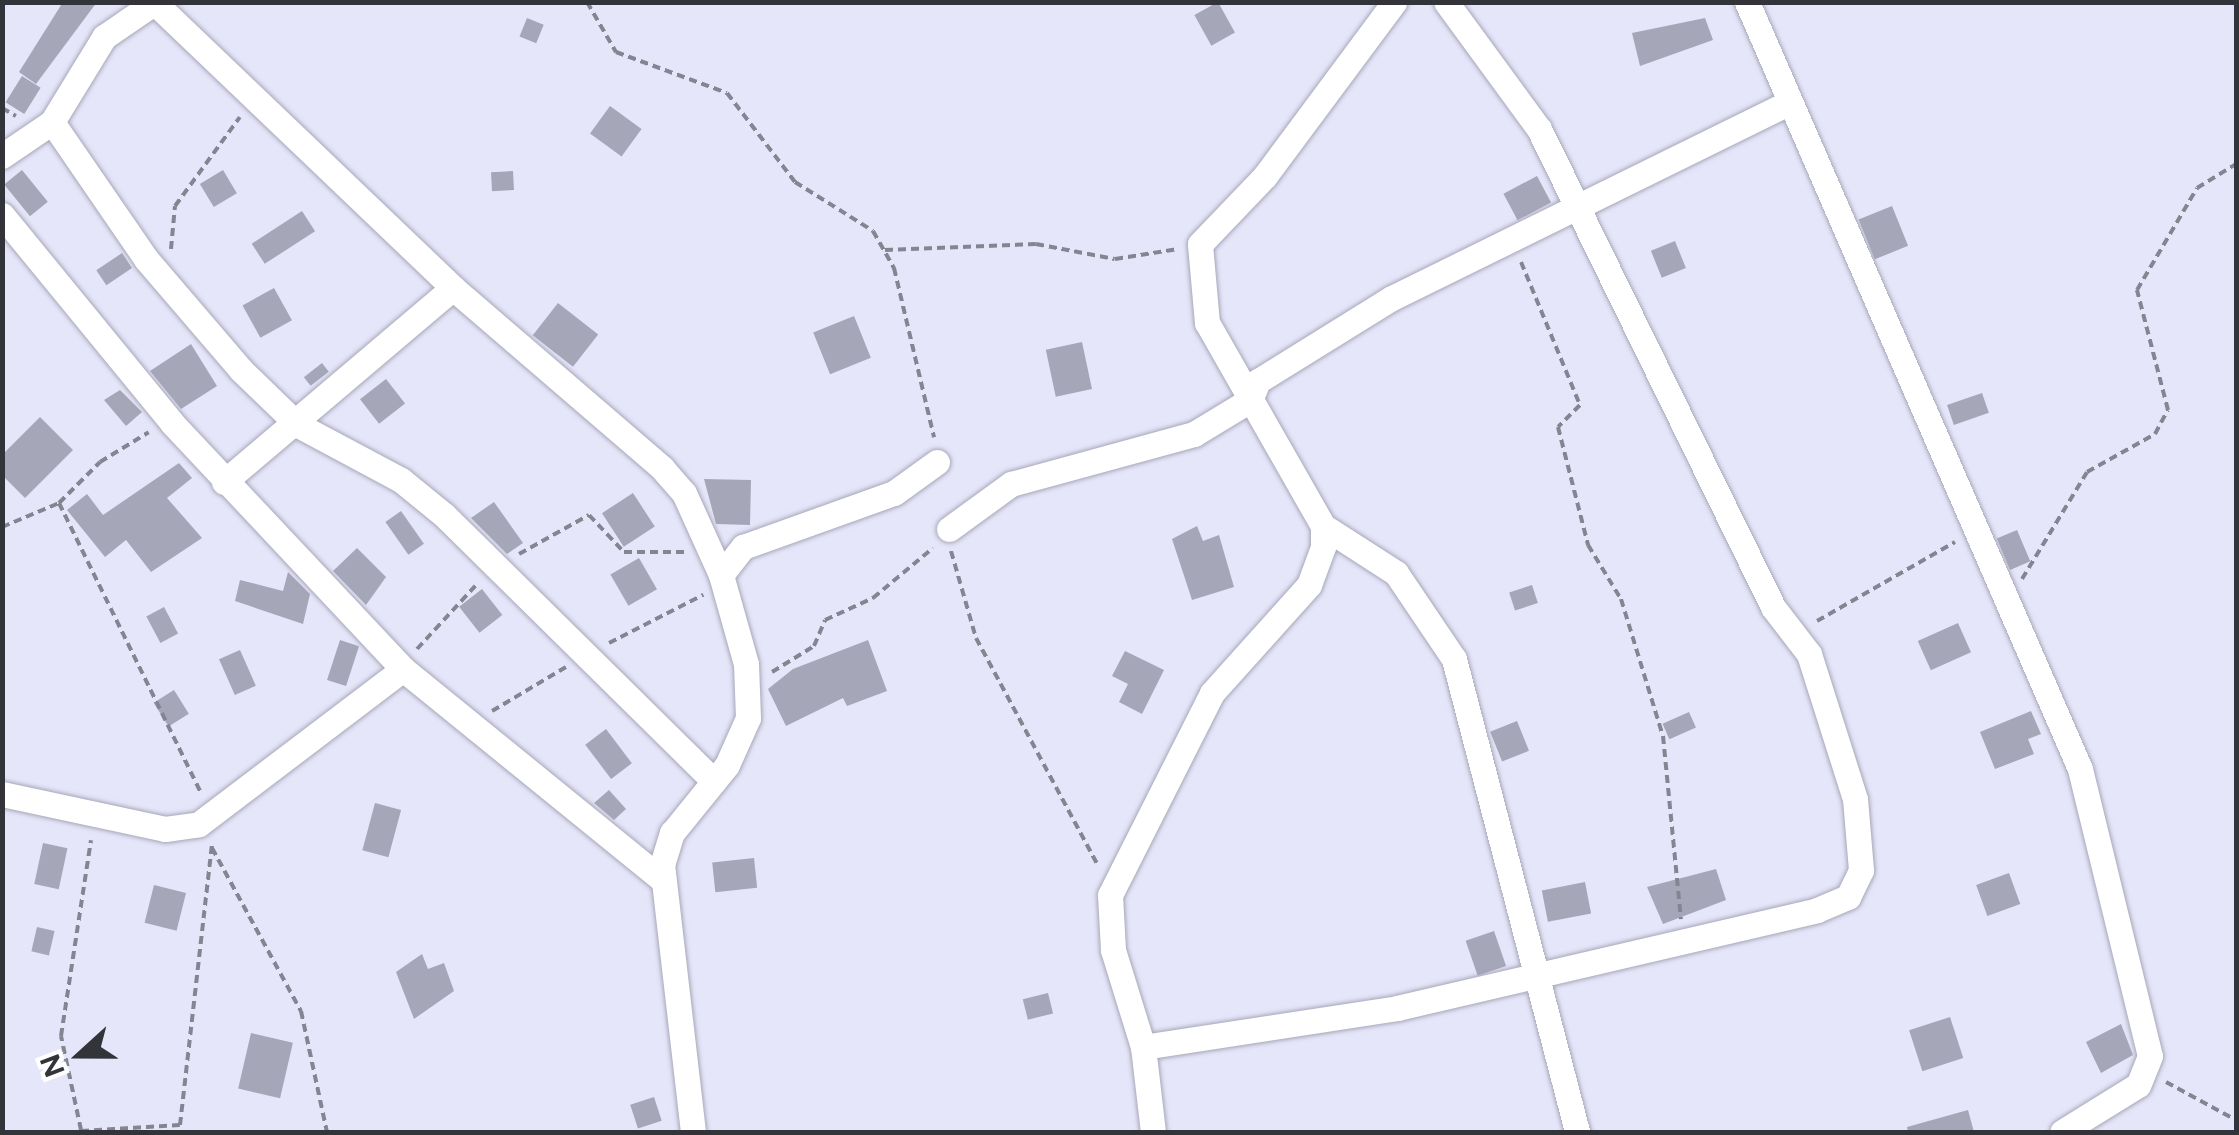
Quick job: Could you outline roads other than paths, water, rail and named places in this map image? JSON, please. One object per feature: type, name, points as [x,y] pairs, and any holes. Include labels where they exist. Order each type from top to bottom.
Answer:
[{"type":"street","points":[[2,156],[52,122],[104,36],[155,2],[453,288],[662,468],[710,550],[750,685],[740,739],[714,781],[672,833],[664,881],[693,1132]]},
{"type":"street","points":[[1394,2],[1265,176],[1200,244],[1206,323],[1324,526],[1373,552],[1442,630],[1541,972],[1577,1132]]},
{"type":"street","points":[[1143,1047],[1397,1008],[1817,910],[1856,885],[1864,852],[1855,799],[1809,654],[1772,607],[1539,128],[1446,2]]},
{"type":"street","points":[[1747,2],[2011,601],[2080,770],[2148,1075],[2062,1132]]},
{"type":"street","points":[[948,529],[1010,484],[1194,434],[1250,400],[1258,381],[1368,312],[1509,242],[1582,212],[1661,159],[1790,103]]},
{"type":"street","points":[[52,122],[174,294],[298,425],[401,480],[589,654],[714,781]]},
{"type":"street","points":[[2,215],[224,482],[403,669],[466,726],[664,881]]},
{"type":"street","points":[[224,482],[298,425],[453,288]]},
{"type":"street","points":[[721,580],[744,546],[894,493],[938,462]]},
{"type":"street","points":[[1153,1132],[1143,1047],[1113,950],[1110,895],[1212,693],[1309,585],[1324,526]]},
{"type":"street","points":[[2,794],[166,828],[216,817],[403,669]]}]
